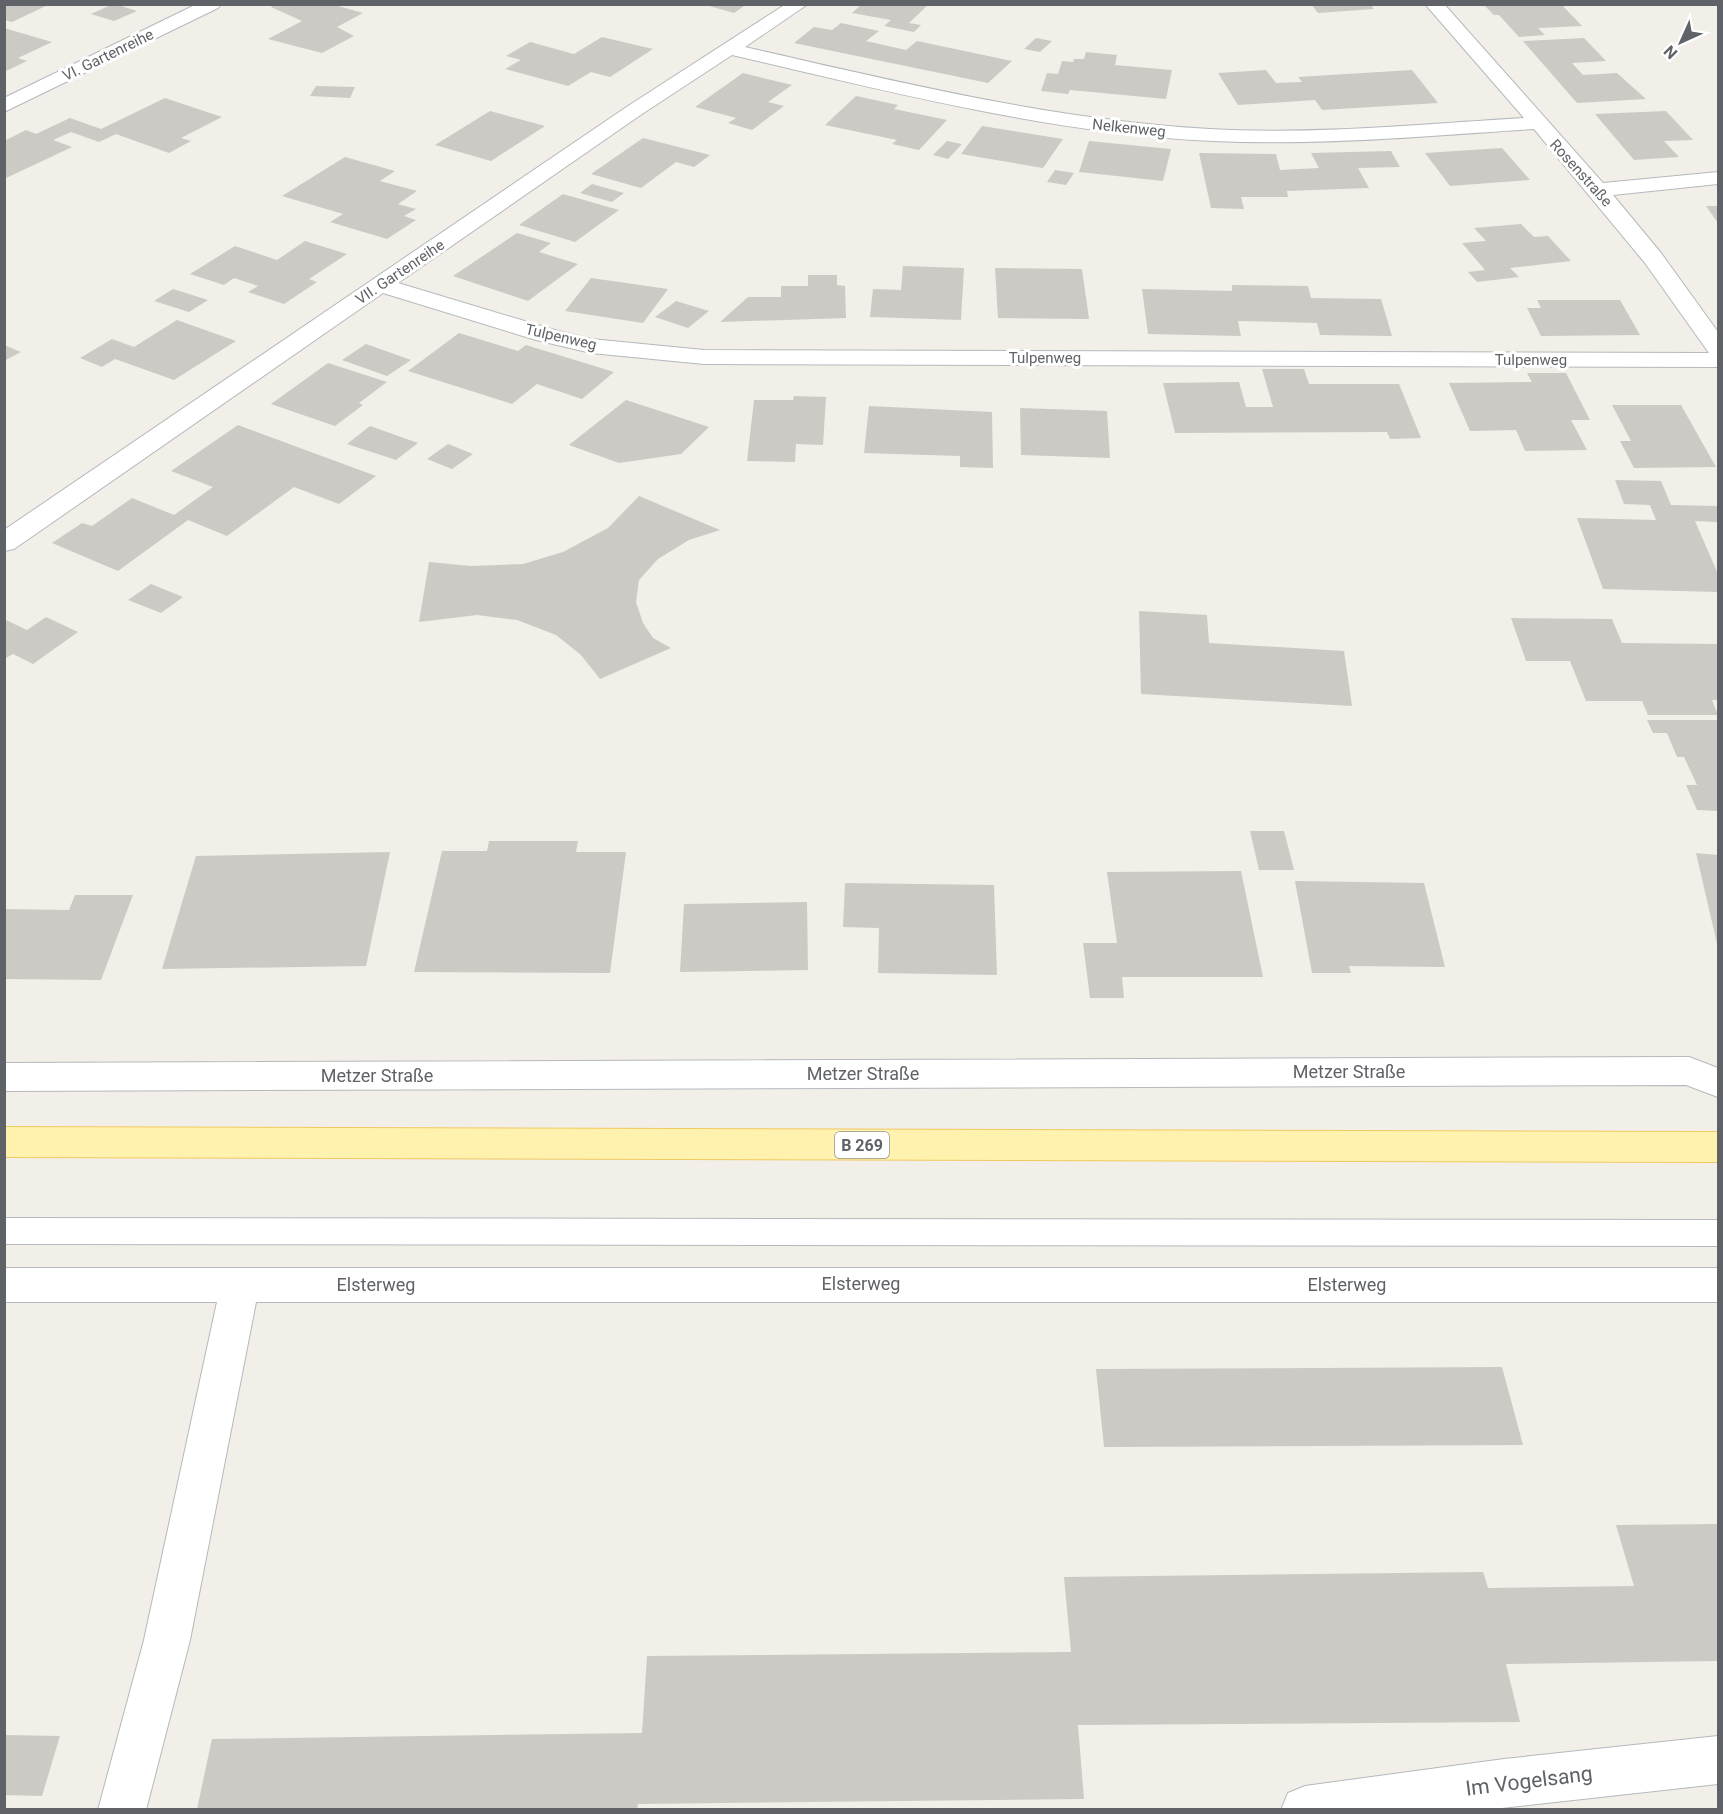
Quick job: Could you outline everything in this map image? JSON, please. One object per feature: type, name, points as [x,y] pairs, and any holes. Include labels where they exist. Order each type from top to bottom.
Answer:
[{"type":"main road","name":"B 269","points":[[4,1142],[1719,1147]]},
{"type":"street","name":"VI. Gartenreihe","points":[[4,106],[212,4]]},
{"type":"street","name":"VII. Gartenreihe","points":[[4,543],[635,110],[799,4]]},
{"type":"street","name":"Rosenstraße","points":[[1434,4],[1598,190],[1686,300],[1719,348]]},
{"type":"street","name":"Nelkenweg","points":[[729,49],[973,104],[1068,122],[1140,130],[1212,135],[1286,136],[1537,123]]},
{"type":"street","points":[[1598,190],[1719,178]]},
{"type":"street","name":"Tulpenweg","points":[[381,285],[544,335],[637,352],[704,357],[1719,360]]},
{"type":"street","name":"Metzer Straße","points":[[4,1077],[1689,1071],[1719,1083]]},
{"type":"street","name":"Elsterweg","points":[[4,1285],[1719,1285]]},
{"type":"street","points":[[122,1809],[167,1640],[240,1285]]},
{"type":"street","name":"Im Vogelsang","points":[[1305,1809],[1507,1796],[1719,1760]]},
{"type":"lane","points":[[4,1231],[1719,1233]]},
{"type":"building","points":[[4,4],[50,4],[12,22],[4,20]]},
{"type":"building","points":[[113,4],[137,11],[114,21],[91,14]]},
{"type":"building","points":[[275,4],[331,4],[363,13],[337,27],[354,36],[322,53],[268,39],[302,21],[271,7]]},
{"type":"building","points":[[702,4],[747,4],[734,13]]},
{"type":"building","points":[[862,4],[929,4],[909,23],[921,25],[914,32],[884,26],[891,20],[852,13]]},
{"type":"building","points":[[1311,4],[1370,4],[1374,9],[1318,13]]},
{"type":"building","points":[[1561,4],[1582,26],[1538,28],[1545,35],[1519,37],[1499,15],[1494,15],[1484,5]]},
{"type":"building","points":[[841,23],[879,31],[866,41],[906,50],[917,41],[1012,61],[988,83],[794,43],[814,27],[832,30]]},
{"type":"building","points":[[4,28],[52,42],[18,58],[27,61],[4,72]]},
{"type":"building","points":[[602,37],[653,49],[610,77],[591,72],[568,86],[505,69],[521,60],[506,56],[530,42],[574,54]]},
{"type":"building","points":[[1036,38],[1052,41],[1040,52],[1024,49]]},
{"type":"building","points":[[1584,38],[1606,61],[1572,63],[1583,75],[1617,73],[1646,99],[1577,103],[1523,41]]},
{"type":"building","points":[[1086,52],[1117,55],[1115,65],[1172,70],[1166,99],[1070,90],[1068,94],[1041,91],[1047,73],[1058,74],[1062,61],[1073,62],[1074,59],[1084,59]]},
{"type":"building","points":[[1266,70],[1276,83],[1302,82],[1298,77],[1412,70],[1438,103],[1322,110],[1315,100],[1238,105],[1218,73]]},
{"type":"building","points":[[743,73],[792,85],[768,102],[784,106],[752,130],[728,123],[736,118],[695,107]]},
{"type":"building","points":[[316,86],[355,87],[350,98],[310,96]]},
{"type":"building","points":[[856,96],[898,105],[894,109],[947,120],[919,150],[892,144],[897,140],[825,125]]},
{"type":"building","points":[[165,98],[222,117],[181,138],[191,141],[169,153],[116,134],[99,142],[71,132],[53,140],[72,147],[4,179],[4,141],[26,130],[36,134],[70,118],[101,129]]},
{"type":"building","points":[[490,111],[545,126],[491,161],[435,145]]},
{"type":"building","points":[[1666,111],[1693,140],[1664,141],[1679,157],[1634,160],[1595,114]]},
{"type":"building","points":[[982,126],[1063,139],[1043,168],[961,154]]},
{"type":"building","points":[[643,138],[710,155],[694,167],[676,162],[641,188],[591,174]]},
{"type":"building","points":[[947,141],[962,144],[948,159],[933,155]]},
{"type":"building","points":[[1089,141],[1171,149],[1163,181],[1079,172]]},
{"type":"building","points":[[1502,148],[1530,180],[1450,186],[1425,153]]},
{"type":"building","points":[[1391,151],[1400,167],[1358,168],[1369,188],[1287,191],[1288,197],[1241,197],[1244,209],[1211,208],[1199,153],[1276,154],[1280,170],[1319,168],[1311,153]]},
{"type":"building","points":[[345,157],[395,171],[380,181],[417,191],[398,204],[416,209],[404,216],[416,220],[387,239],[330,222],[343,214],[282,196]]},
{"type":"building","points":[[1055,170],[1074,173],[1066,185],[1047,182]]},
{"type":"building","points":[[592,184],[624,193],[612,202],[580,193]]},
{"type":"building","points":[[563,194],[619,210],[575,242],[519,225]]},
{"type":"building","points":[[1706,206],[1718,206],[1718,223]]},
{"type":"building","points":[[1521,224],[1534,237],[1548,236],[1571,261],[1510,268],[1519,277],[1477,282],[1468,272],[1485,270],[1462,243],[1486,241],[1474,228]]},
{"type":"building","points":[[517,233],[551,243],[539,252],[578,264],[528,301],[453,276]]},
{"type":"building","points":[[305,241],[347,254],[309,279],[317,282],[284,304],[248,292],[258,286],[234,278],[224,285],[190,274],[235,246],[277,260]]},
{"type":"building","points":[[903,266],[964,268],[961,320],[870,317],[873,289],[901,290]]},
{"type":"building","points":[[995,268],[1082,269],[1089,319],[998,318]]},
{"type":"building","points":[[808,275],[837,275],[837,285],[845,286],[846,318],[720,322],[748,297],[781,297],[781,286],[808,286]]},
{"type":"building","points":[[591,278],[668,289],[643,323],[565,311]]},
{"type":"building","points":[[1232,285],[1308,286],[1311,298],[1381,299],[1392,336],[1320,335],[1317,323],[1238,321],[1241,336],[1148,334],[1142,289],[1232,291]]},
{"type":"building","points":[[173,289],[208,300],[189,312],[154,301]]},
{"type":"building","points":[[1537,300],[1620,300],[1640,335],[1541,336],[1527,308],[1541,308]]},
{"type":"building","points":[[676,301],[709,311],[688,328],[655,317]]},
{"type":"building","points":[[177,320],[236,341],[174,380],[115,359],[102,367],[80,358],[112,339],[134,347]]},
{"type":"building","points":[[459,333],[518,351],[526,345],[614,372],[582,399],[537,384],[512,404],[408,371]]},
{"type":"building","points":[[366,344],[411,360],[387,376],[342,360]]},
{"type":"building","points":[[4,345],[21,352],[4,361]]},
{"type":"building","points":[[328,363],[387,382],[359,403],[363,405],[335,426],[271,404]]},
{"type":"building","points":[[1262,369],[1304,369],[1309,384],[1399,384],[1421,438],[1390,439],[1387,432],[1175,433],[1163,383],[1239,382],[1246,407],[1273,407]]},
{"type":"building","points":[[1527,373],[1566,373],[1590,420],[1571,420],[1587,450],[1525,451],[1516,430],[1470,431],[1449,383],[1532,382]]},
{"type":"building","points":[[794,396],[826,397],[823,445],[796,444],[795,462],[747,461],[754,400],[793,400]]},
{"type":"building","points":[[626,400],[709,427],[681,454],[619,463],[569,445]]},
{"type":"building","points":[[1612,405],[1681,405],[1716,467],[1634,468],[1620,441],[1631,441]]},
{"type":"building","points":[[869,406],[992,412],[993,468],[960,467],[960,456],[864,453]]},
{"type":"building","points":[[1020,408],[1107,411],[1110,458],[1021,455]]},
{"type":"building","points":[[238,425],[376,476],[339,504],[294,487],[227,536],[188,520],[118,571],[52,543],[82,523],[92,526],[132,498],[174,515],[213,487],[171,471]]},
{"type":"building","points":[[370,426],[418,443],[396,460],[347,444]]},
{"type":"building","points":[[448,444],[473,454],[452,469],[427,459]]},
{"type":"building","points":[[1615,480],[1661,481],[1671,505],[1718,506],[1718,522],[1695,521],[1718,574],[1718,592],[1603,589],[1577,518],[1656,520],[1650,505],[1624,504]]},
{"type":"building","points":[[639,496],[720,530],[689,540],[658,559],[639,580],[636,602],[643,623],[653,638],[671,648],[600,679],[581,655],[556,635],[517,620],[477,615],[419,622],[429,562],[471,566],[523,564],[563,552],[608,528]]},
{"type":"building","points":[[151,584],[183,597],[161,613],[128,600]]},
{"type":"building","points":[[1139,611],[1207,615],[1209,643],[1344,651],[1352,706],[1141,694]]},
{"type":"building","points":[[46,617],[78,632],[33,664],[13,654],[4,659],[4,619],[27,630]]},
{"type":"building","points":[[1511,618],[1612,619],[1622,643],[1718,644],[1718,700],[1712,700],[1718,715],[1648,715],[1642,701],[1586,701],[1570,661],[1526,661]]},
{"type":"building","points":[[1647,720],[1718,720],[1718,811],[1697,810],[1686,785],[1697,785],[1684,757],[1677,757],[1667,733],[1653,733]]},
{"type":"building","points":[[1250,831],[1284,831],[1294,870],[1259,870]]},
{"type":"building","points":[[489,841],[578,841],[576,852],[626,852],[610,973],[414,972],[442,851],[487,851]]},
{"type":"building","points":[[390,852],[366,966],[162,969],[196,856]]},
{"type":"building","points":[[1696,853],[1718,855],[1718,948]]},
{"type":"building","points":[[1241,871],[1263,977],[1122,977],[1124,998],[1090,998],[1083,943],[1117,943],[1107,872]]},
{"type":"building","points":[[1295,881],[1424,883],[1445,967],[1349,966],[1351,973],[1312,973]]},
{"type":"building","points":[[845,883],[994,885],[997,975],[878,973],[879,928],[843,927]]},
{"type":"building","points":[[75,895],[133,895],[101,980],[4,979],[4,909],[69,910]]},
{"type":"building","points":[[807,902],[808,970],[680,972],[684,904]]},
{"type":"building","points":[[1502,1367],[1523,1445],[1104,1447],[1096,1369]]},
{"type":"building","points":[[1718,1524],[1718,1661],[1506,1664],[1520,1722],[1078,1725],[1084,1799],[638,1804],[637,1809],[197,1809],[212,1739],[642,1733],[647,1656],[1071,1652],[1064,1577],[1483,1572],[1488,1588],[1634,1586],[1616,1525]]},
{"type":"building","points":[[4,1735],[60,1736],[42,1796],[4,1795]]}]
